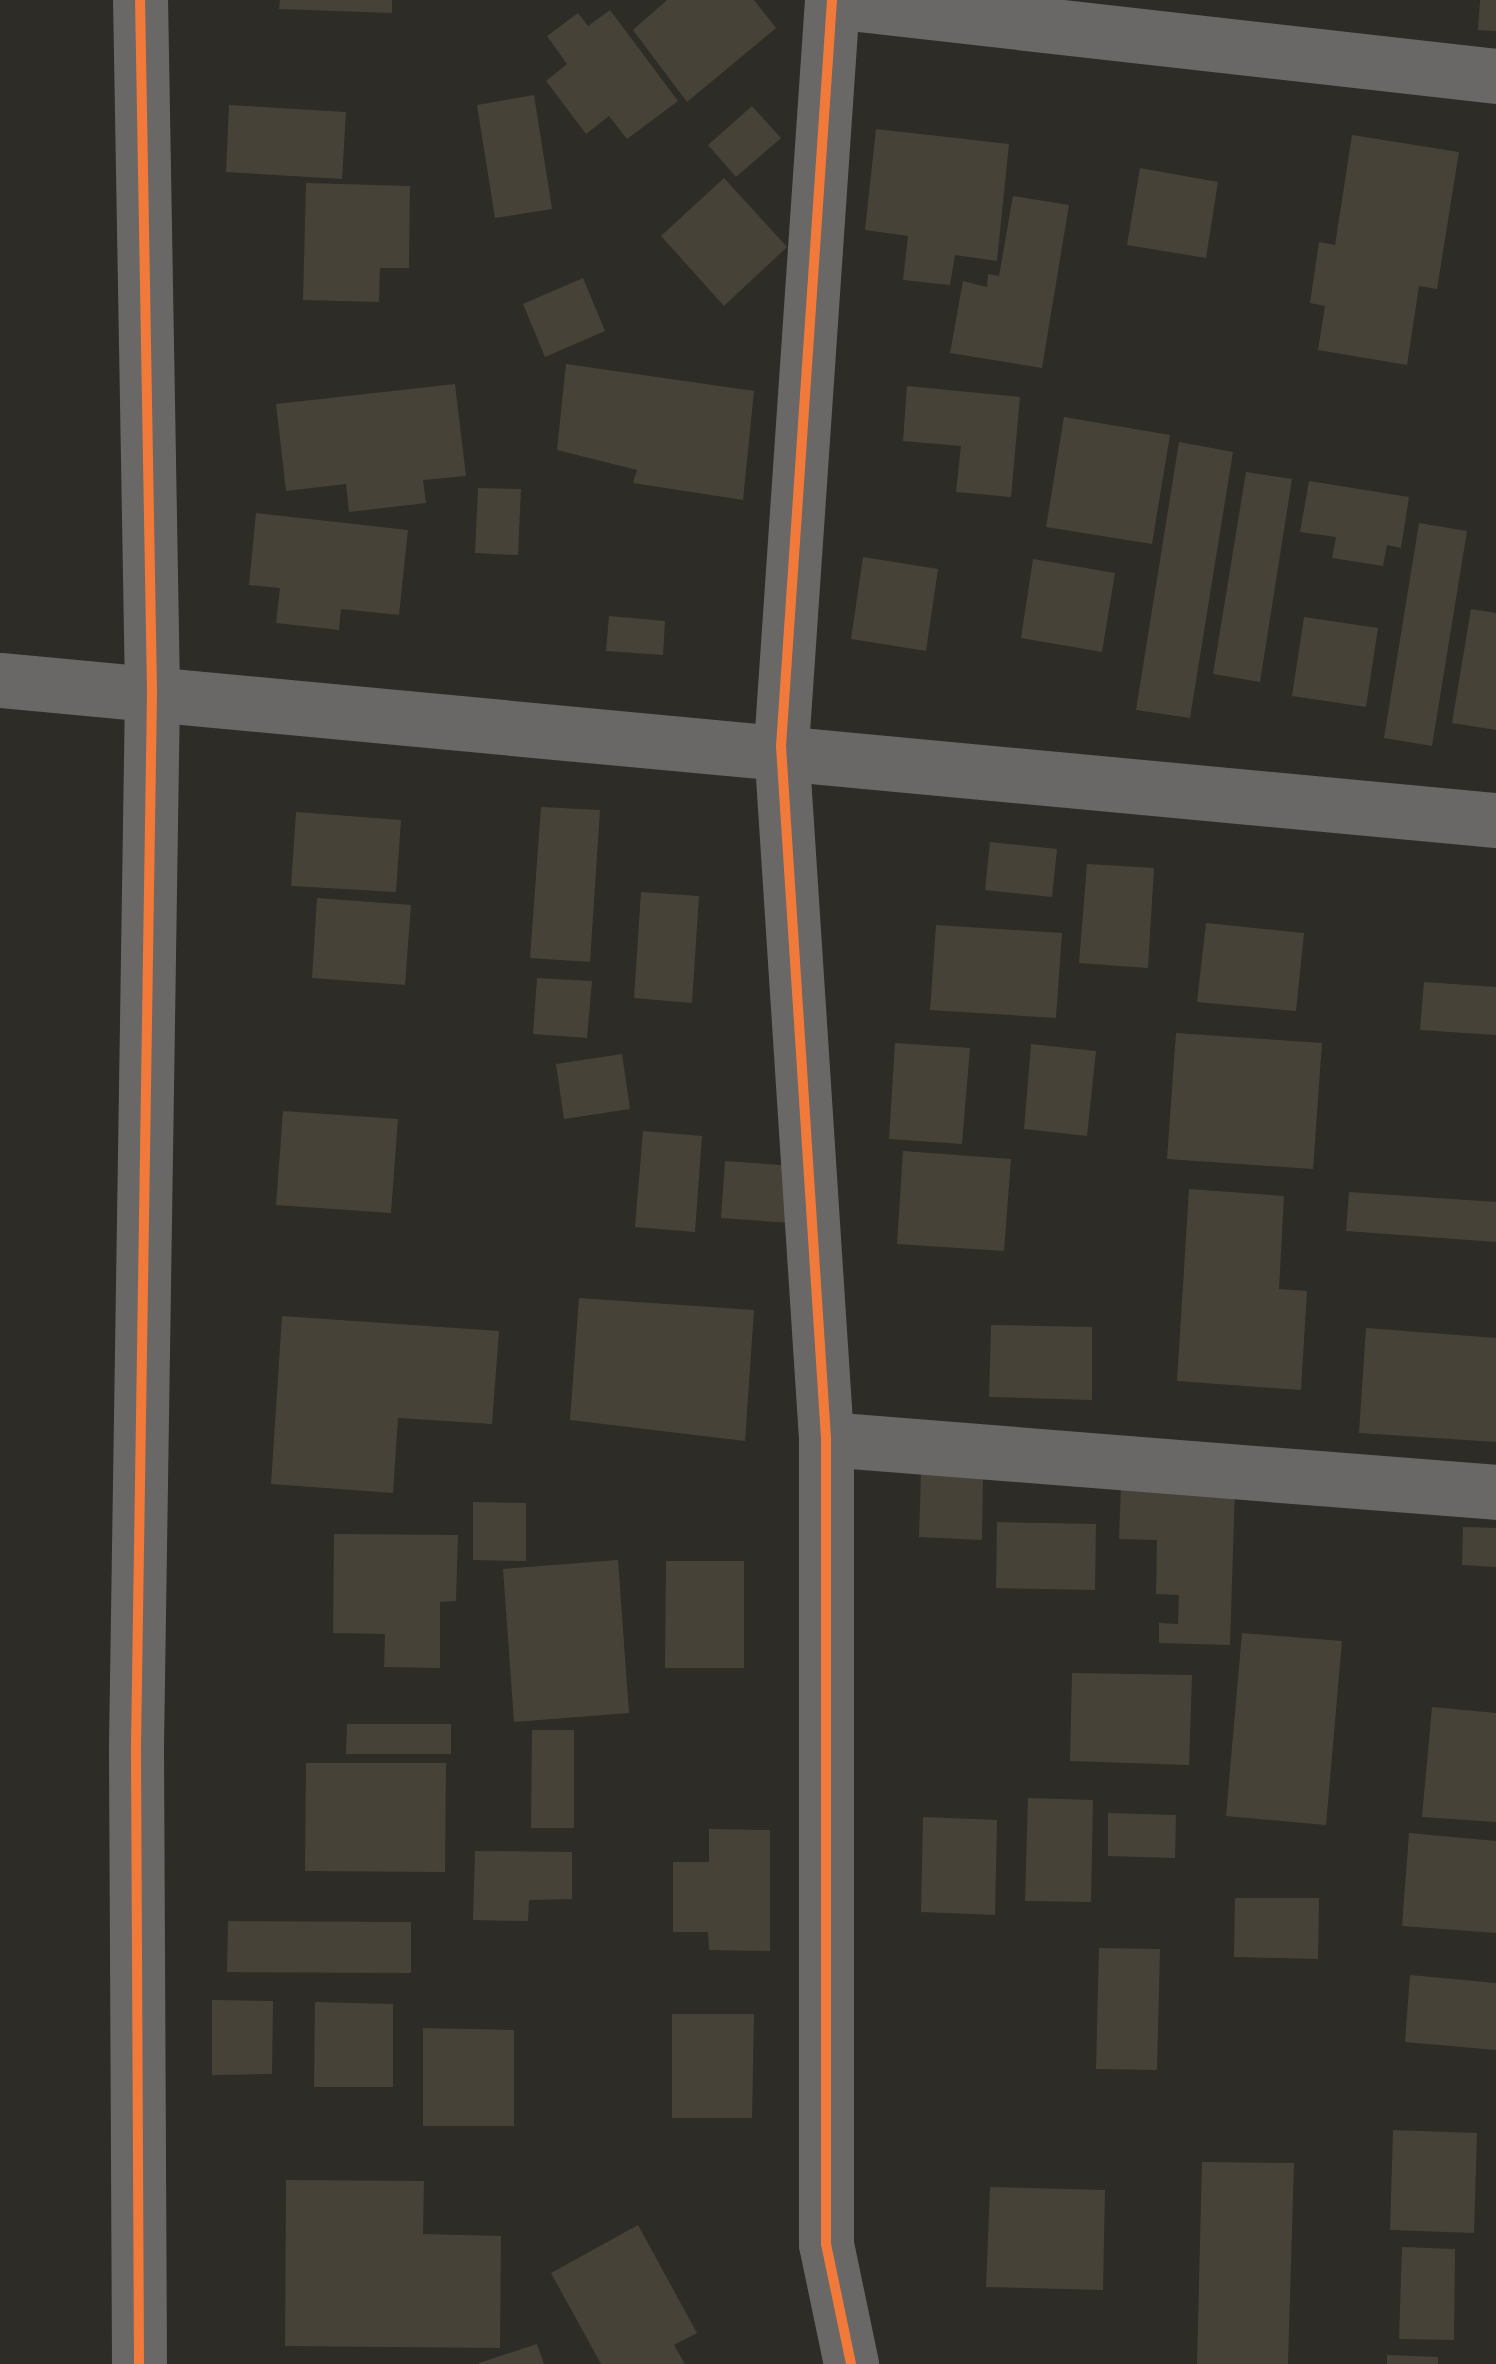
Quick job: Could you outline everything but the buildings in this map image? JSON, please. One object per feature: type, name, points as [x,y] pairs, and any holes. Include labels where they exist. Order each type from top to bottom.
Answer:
[{"type":"street","points":[[139,2364],[136,1746],[152,690],[140,0]]},
{"type":"street","points":[[851,2364],[826,2244],[826,1439],[781,746],[832,1],[1496,76]]},
{"type":"street","points":[[0,680],[781,746],[1496,820]]},
{"type":"street","points":[[826,1439],[1496,1492]]},
{"type":"cycle path","points":[[139,2364],[136,1746],[152,691],[140,0]]},
{"type":"cycle path","points":[[832,0],[781,746],[826,1439],[826,2244],[851,2364]]}]
